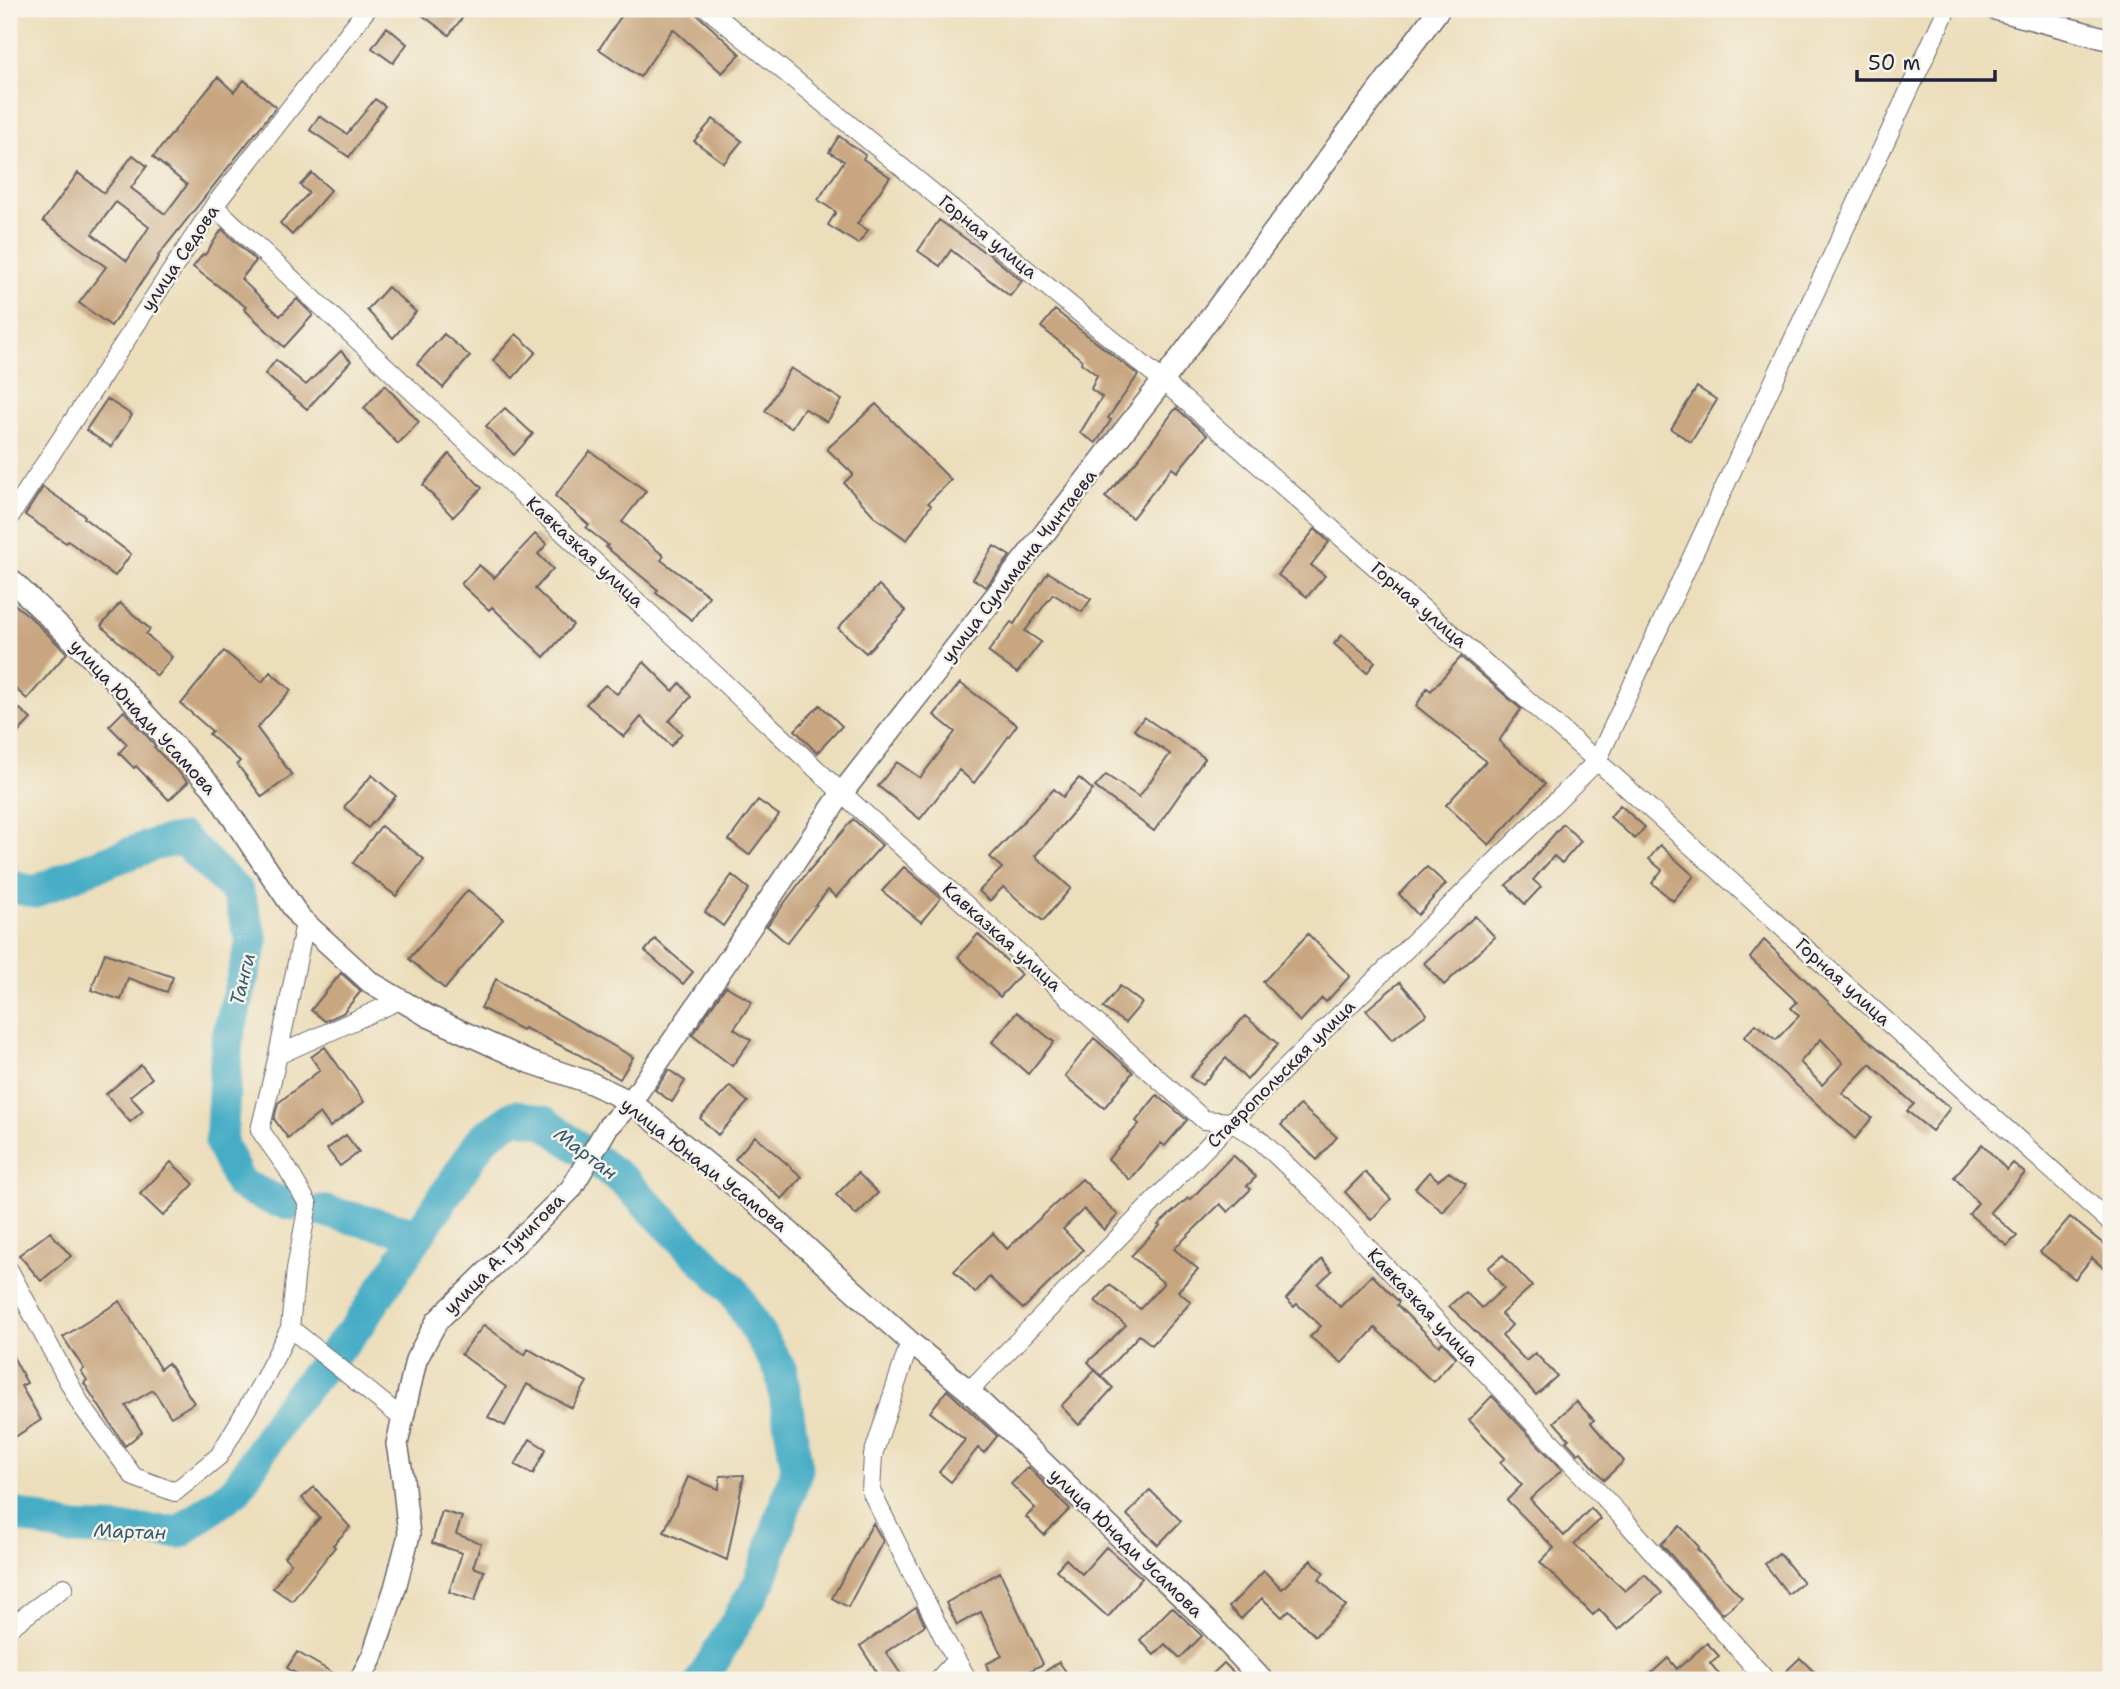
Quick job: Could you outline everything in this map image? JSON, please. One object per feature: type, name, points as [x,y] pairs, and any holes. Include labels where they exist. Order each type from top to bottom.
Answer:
[{"type":"street","name":"улица Седова","points":[[9,518],[214,206],[367,9]]},
{"type":"street","name":"Горная улица","points":[[708,9],[1163,382],[1597,761],[2111,1223]]},
{"type":"street","name":"улица Сулимана Чинтаева","points":[[607,1128],[631,1102],[842,793],[1163,382],[1439,9]]},
{"type":"street","points":[[1597,761],[1947,9]]},
{"type":"street","points":[[1994,9],[2111,40]]},
{"type":"street","name":"Кавказкая улица","points":[[214,206],[842,793],[1204,1120],[1231,1122],[1260,1140],[1318,1195],[1620,1514],[1766,1680]]},
{"type":"street","name":"улица Юнади Усамова","points":[[9,578],[112,678],[212,788],[305,923],[370,982],[428,1016],[529,1062],[591,1083],[631,1102],[773,1217],[910,1342],[969,1391],[1208,1622],[1262,1680]]},
{"type":"street","name":"Ставропольская улица","points":[[969,1391],[1231,1122],[1597,761]]},
{"type":"street","points":[[9,1270],[81,1405],[134,1477],[174,1492],[219,1456],[290,1328],[296,1269],[308,1204],[260,1130],[305,923]]},
{"type":"street","points":[[278,1055],[400,1000]]},
{"type":"street","name":"улица А. Гучигова","points":[[360,1680],[373,1655],[409,1535],[397,1444],[416,1360],[437,1321],[571,1189],[607,1128]]},
{"type":"street","points":[[290,1328],[402,1418]]},
{"type":"street","points":[[910,1342],[873,1455],[871,1491],[968,1680]]},
{"type":"street","points":[[9,1629],[64,1587]]},
{"type":"street","points":[[938,1680],[956,1660]]},
{"type":"building","points":[[414,9],[469,9],[449,35]]},
{"type":"building","points":[[626,9],[691,9],[740,54],[722,73],[673,29],[640,77],[599,49]]},
{"type":"building","points":[[387,27],[407,44],[393,63],[372,48]]},
{"type":"building","points":[[218,77],[234,92],[244,80],[276,107],[158,256],[111,326],[79,303],[106,267],[43,221],[78,173],[104,193],[133,155],[147,166],[131,188],[165,214],[187,185],[153,157]],"holes":[[[116,202],[149,227],[127,261],[92,234]]]},
{"type":"building","points":[[375,99],[385,106],[349,157],[310,130],[319,116],[347,134]]},
{"type":"building","points":[[713,119],[742,141],[724,163],[694,141]]},
{"type":"building","points":[[839,136],[865,155],[863,159],[890,177],[857,224],[868,230],[858,244],[828,225],[836,212],[818,200],[844,161],[829,152]]},
{"type":"building","points":[[312,173],[331,190],[292,235],[280,223],[309,193],[300,185]]},
{"type":"building","points":[[939,220],[984,250],[1022,281],[1010,296],[951,250],[940,266],[918,251]]},
{"type":"building","points":[[222,229],[256,261],[241,279],[280,316],[297,299],[313,315],[284,347],[244,309],[246,307],[193,267],[203,254],[205,255]]},
{"type":"building","points":[[388,287],[416,312],[393,338],[367,310]]},
{"type":"building","points":[[1055,310],[1138,375],[1108,418],[1111,420],[1096,443],[1080,433],[1102,397],[1091,389],[1097,375],[1041,327]]},
{"type":"building","points":[[444,334],[470,356],[443,388],[417,364]]},
{"type":"building","points":[[516,334],[536,352],[513,378],[493,360]]},
{"type":"building","points":[[341,351],[351,361],[307,409],[265,374],[276,360],[306,385]]},
{"type":"building","points":[[791,368],[842,400],[827,422],[804,408],[791,428],[765,411]]},
{"type":"building","points":[[385,385],[419,422],[398,444],[364,408]]},
{"type":"building","points":[[1697,387],[1717,400],[1691,442],[1671,429]]},
{"type":"building","points":[[107,399],[132,415],[111,447],[86,430]]},
{"type":"building","points":[[876,404],[951,480],[928,503],[931,505],[907,540],[876,518],[844,483],[853,474],[827,449]]},
{"type":"building","points":[[505,408],[533,434],[514,455],[486,426]]},
{"type":"building","points":[[1176,408],[1207,435],[1177,472],[1172,468],[1132,518],[1105,497],[1139,458]]},
{"type":"building","points":[[590,451],[646,491],[622,522],[664,556],[661,560],[709,596],[692,620],[656,593],[658,590],[606,547],[608,545],[586,528],[589,525],[555,496]]},
{"type":"building","points":[[449,454],[482,488],[453,517],[423,485]]},
{"type":"building","points":[[43,487],[85,516],[84,518],[131,554],[115,576],[68,541],[66,543],[25,515]]},
{"type":"building","points":[[1315,529],[1329,542],[1311,565],[1325,576],[1307,597],[1278,575]]},
{"type":"building","points":[[535,534],[547,544],[538,554],[553,569],[535,589],[573,625],[544,657],[492,607],[489,610],[461,584],[479,565],[494,578]]},
{"type":"building","points":[[994,546],[1010,556],[986,587],[973,579]]},
{"type":"building","points":[[1048,572],[1091,599],[1082,612],[1053,594],[1025,631],[1041,642],[1017,673],[988,652],[1011,622],[1014,624]]},
{"type":"building","points":[[879,585],[906,611],[866,653],[838,628]]},
{"type":"building","points":[[9,600],[67,653],[27,699],[9,683]]},
{"type":"building","points":[[120,603],[150,629],[146,634],[172,657],[157,676],[101,626]]},
{"type":"building","points":[[1342,635],[1375,662],[1367,673],[1334,644]]},
{"type":"building","points":[[224,651],[262,682],[270,672],[291,690],[257,728],[292,775],[262,797],[237,764],[240,761],[209,734],[212,731],[181,704]]},
{"type":"building","points":[[1461,657],[1521,709],[1499,741],[1545,784],[1489,845],[1446,805],[1486,761],[1416,706],[1427,688],[1431,691]]},
{"type":"building","points":[[644,662],[673,691],[680,683],[691,697],[669,721],[682,733],[671,746],[641,717],[624,737],[586,704],[605,685],[617,694]]},
{"type":"building","points":[[960,683],[1017,725],[974,783],[959,770],[920,819],[878,786],[897,762],[920,778],[955,732],[934,715]]},
{"type":"building","points":[[820,705],[842,726],[817,753],[795,730]]},
{"type":"building","points":[[20,709],[31,719],[9,742],[9,722]]},
{"type":"building","points":[[124,711],[188,782],[169,800],[136,766],[134,768],[119,753],[127,744],[109,726]]},
{"type":"building","points":[[1144,717],[1205,758],[1154,831],[1095,787],[1106,775],[1139,797],[1170,754],[1134,730]]},
{"type":"building","points":[[372,775],[396,796],[368,828],[344,807]]},
{"type":"building","points":[[1079,778],[1093,790],[1035,856],[1071,888],[1043,921],[1003,887],[990,901],[979,891],[1002,868],[990,857],[1054,789],[1063,797]]},
{"type":"building","points":[[758,800],[779,815],[749,855],[729,840]]},
{"type":"building","points":[[1620,805],[1645,827],[1635,839],[1610,817]]},
{"type":"building","points":[[853,819],[882,845],[836,897],[828,890],[787,943],[767,926]]},
{"type":"building","points":[[1563,824],[1581,841],[1562,863],[1554,856],[1533,880],[1541,887],[1525,904],[1506,885],[1523,870]]},
{"type":"building","points":[[381,826],[424,859],[396,896],[353,863]]},
{"type":"building","points":[[1660,845],[1694,876],[1673,901],[1652,883],[1662,870],[1649,859]]},
{"type":"building","points":[[904,867],[941,898],[921,922],[882,891]]},
{"type":"building","points":[[1427,867],[1446,884],[1418,915],[1399,894]]},
{"type":"building","points":[[732,875],[749,889],[723,926],[705,912]]},
{"type":"building","points":[[468,890],[503,919],[445,989],[409,959]]},
{"type":"building","points":[[1475,916],[1495,937],[1444,985],[1424,963]]},
{"type":"building","points":[[978,934],[1021,974],[1000,997],[958,957]]},
{"type":"building","points":[[1308,934],[1350,976],[1326,1002],[1322,998],[1300,1022],[1263,982]]},
{"type":"building","points":[[655,939],[693,972],[683,984],[645,951]]},
{"type":"building","points":[[1764,940],[1867,1039],[1950,1108],[1932,1131],[1907,1111],[1914,1104],[1870,1064],[1842,1093],[1872,1118],[1855,1139],[1744,1037],[1756,1024],[1776,1040],[1799,1016],[1791,1008],[1797,1002],[1750,958]],"holes":[[[1821,1039],[1843,1063],[1822,1085],[1800,1062]]]},
{"type":"building","points":[[105,953],[173,977],[167,992],[128,978],[121,1000],[91,990]]},
{"type":"building","points":[[341,973],[361,991],[343,1013],[325,1021],[311,1010]]},
{"type":"building","points":[[496,979],[633,1057],[620,1079],[576,1053],[524,1028],[522,1030],[481,1008]]},
{"type":"building","points":[[1400,982],[1427,1014],[1392,1040],[1366,1010]]},
{"type":"building","points":[[726,986],[752,1002],[734,1029],[751,1040],[732,1066],[692,1035]]},
{"type":"building","points":[[1120,986],[1142,1003],[1125,1023],[1103,1008]]},
{"type":"building","points":[[1017,1012],[1054,1042],[1028,1074],[992,1042]]},
{"type":"building","points":[[1245,1016],[1278,1044],[1247,1080],[1226,1058],[1202,1085],[1190,1077]]},
{"type":"building","points":[[1094,1038],[1133,1072],[1104,1108],[1065,1076]]},
{"type":"building","points":[[325,1047],[364,1102],[330,1127],[320,1113],[288,1138],[274,1119],[278,1103],[320,1070],[311,1057]]},
{"type":"building","points":[[141,1065],[152,1078],[130,1096],[143,1111],[130,1122],[106,1094]]},
{"type":"building","points":[[669,1070],[685,1081],[672,1102],[655,1090]]},
{"type":"building","points":[[730,1086],[748,1102],[718,1135],[700,1118]]},
{"type":"building","points":[[1157,1095],[1187,1120],[1165,1146],[1161,1143],[1130,1180],[1108,1159],[1139,1124],[1136,1121]]},
{"type":"building","points":[[1300,1105],[1337,1137],[1317,1160],[1281,1125]]},
{"type":"building","points":[[346,1135],[359,1152],[340,1166],[327,1149]]},
{"type":"building","points":[[755,1136],[802,1177],[782,1199],[735,1159]]},
{"type":"building","points":[[1982,1144],[2007,1170],[2013,1163],[2025,1173],[1990,1212],[2017,1236],[2007,1246],[1969,1214],[1978,1203],[1954,1177]]},
{"type":"building","points":[[1233,1155],[1256,1177],[1247,1186],[1251,1189],[1228,1212],[1220,1204],[1174,1249],[1198,1269],[1178,1291],[1191,1302],[1152,1345],[1139,1335],[1101,1376],[1088,1362],[1126,1325],[1095,1301],[1110,1285],[1140,1309],[1164,1283],[1131,1256],[1160,1226],[1158,1225],[1188,1198],[1190,1200]]},
{"type":"building","points":[[171,1162],[194,1184],[163,1216],[140,1194]]},
{"type":"building","points":[[1365,1172],[1391,1199],[1371,1220],[1345,1192]]},
{"type":"building","points":[[1429,1172],[1438,1180],[1449,1172],[1466,1184],[1443,1212],[1415,1188]]},
{"type":"building","points":[[858,1173],[878,1193],[856,1215],[836,1195]]},
{"type":"building","points":[[1082,1179],[1118,1215],[1104,1230],[1084,1209],[1063,1229],[1083,1250],[1023,1309],[989,1277],[975,1293],[954,1271],[993,1233],[1007,1249]]},
{"type":"building","points":[[2070,1217],[2111,1250],[2111,1261],[2105,1269],[2092,1258],[2075,1279],[2040,1252]]},
{"type":"building","points":[[50,1232],[71,1256],[41,1281],[19,1255]]},
{"type":"building","points":[[1503,1255],[1532,1286],[1501,1314],[1512,1325],[1502,1336],[1526,1361],[1535,1353],[1557,1376],[1536,1395],[1500,1355],[1449,1306],[1465,1292],[1482,1308],[1504,1288],[1488,1268]]},
{"type":"building","points":[[1322,1259],[1332,1271],[1318,1284],[1340,1307],[1372,1275],[1399,1302],[1397,1305],[1439,1346],[1442,1342],[1456,1357],[1433,1382],[1375,1328],[1342,1363],[1310,1337],[1321,1326],[1297,1304],[1294,1307],[1286,1299]]},
{"type":"building","points":[[120,1301],[160,1369],[168,1363],[194,1403],[171,1417],[153,1390],[126,1406],[142,1432],[125,1446],[84,1383],[87,1380],[81,1371],[84,1369],[63,1337]]},
{"type":"building","points":[[484,1325],[525,1355],[528,1349],[587,1382],[572,1408],[527,1384],[505,1426],[488,1417],[506,1387],[461,1354]]},
{"type":"building","points":[[9,1349],[27,1383],[21,1386],[41,1420],[15,1437],[9,1428]]},
{"type":"building","points":[[1095,1370],[1113,1388],[1079,1425],[1061,1406]]},
{"type":"building","points":[[947,1390],[997,1436],[984,1453],[978,1448],[951,1482],[939,1472],[965,1440],[930,1412]]},
{"type":"building","points":[[1492,1396],[1562,1470],[1530,1499],[1564,1536],[1591,1508],[1601,1519],[1574,1544],[1625,1591],[1645,1574],[1662,1593],[1618,1630],[1599,1609],[1593,1615],[1540,1562],[1554,1548],[1507,1500],[1522,1485],[1500,1462],[1505,1458],[1469,1420]]},
{"type":"building","points":[[1576,1401],[1594,1420],[1591,1423],[1624,1461],[1604,1480],[1581,1452],[1578,1454],[1566,1441],[1569,1439],[1554,1422]]},
{"type":"building","points":[[530,1439],[546,1449],[533,1474],[515,1465]]},
{"type":"building","points":[[1028,1467],[1070,1509],[1044,1535],[1026,1517],[1035,1508],[1011,1484]]},
{"type":"building","points":[[744,1475],[727,1560],[664,1532],[688,1477],[719,1489],[720,1476]]},
{"type":"building","points":[[314,1487],[350,1527],[333,1545],[335,1547],[292,1601],[273,1588],[291,1563],[284,1557],[320,1518],[302,1498]]},
{"type":"building","points":[[1150,1490],[1181,1521],[1158,1545],[1127,1515]]},
{"type":"building","points":[[442,1511],[462,1517],[456,1534],[481,1543],[473,1567],[484,1571],[475,1601],[449,1592],[462,1553],[432,1543]]},
{"type":"building","points":[[873,1523],[883,1541],[848,1607],[832,1598]]},
{"type":"building","points":[[1680,1526],[1699,1547],[1697,1549],[1742,1598],[1723,1614],[1661,1544]]},
{"type":"building","points":[[1106,1547],[1142,1578],[1108,1617],[1056,1570],[1066,1559],[1082,1574]]},
{"type":"building","points":[[1779,1553],[1803,1582],[1788,1594],[1765,1564]]},
{"type":"building","points":[[1311,1560],[1324,1573],[1319,1579],[1346,1606],[1315,1636],[1289,1610],[1282,1617],[1262,1598],[1241,1619],[1229,1607],[1264,1571],[1282,1589]]},
{"type":"building","points":[[1000,1572],[1043,1664],[1012,1680],[992,1680],[986,1664],[1002,1656],[981,1612],[957,1625],[946,1603]]},
{"type":"building","points":[[916,1607],[925,1625],[886,1652],[905,1680],[882,1680],[860,1646]]},
{"type":"building","points":[[1172,1607],[1202,1636],[1180,1658],[1165,1644],[1154,1655],[1140,1640]]},
{"type":"building","points":[[1707,1643],[1719,1656],[1710,1663],[1724,1680],[1644,1680],[1668,1658],[1677,1669]]},
{"type":"building","points":[[297,1652],[345,1680],[308,1680],[287,1668]]},
{"type":"building","points":[[1800,1658],[1822,1680],[1777,1680]]},
{"type":"building","points":[[1059,1662],[1072,1680],[1033,1680]]},
{"type":"building","points":[[1224,1663],[1241,1680],[1206,1680]]},
{"type":"waterway","name":"Танги","points":[[9,886],[35,892],[87,869],[156,844],[183,839],[238,893],[252,941],[227,1040],[221,1143],[240,1184],[274,1200],[292,1204]]},
{"type":"waterway","name":"Мартан","points":[[9,1512],[68,1529],[180,1532],[237,1489],[286,1410],[359,1324],[483,1138],[515,1116],[544,1122],[624,1181],[733,1290],[781,1371],[797,1469],[760,1582],[702,1680]]},
{"type":"waterway","name":"Танги","points":[[322,1211],[419,1234]]}]
